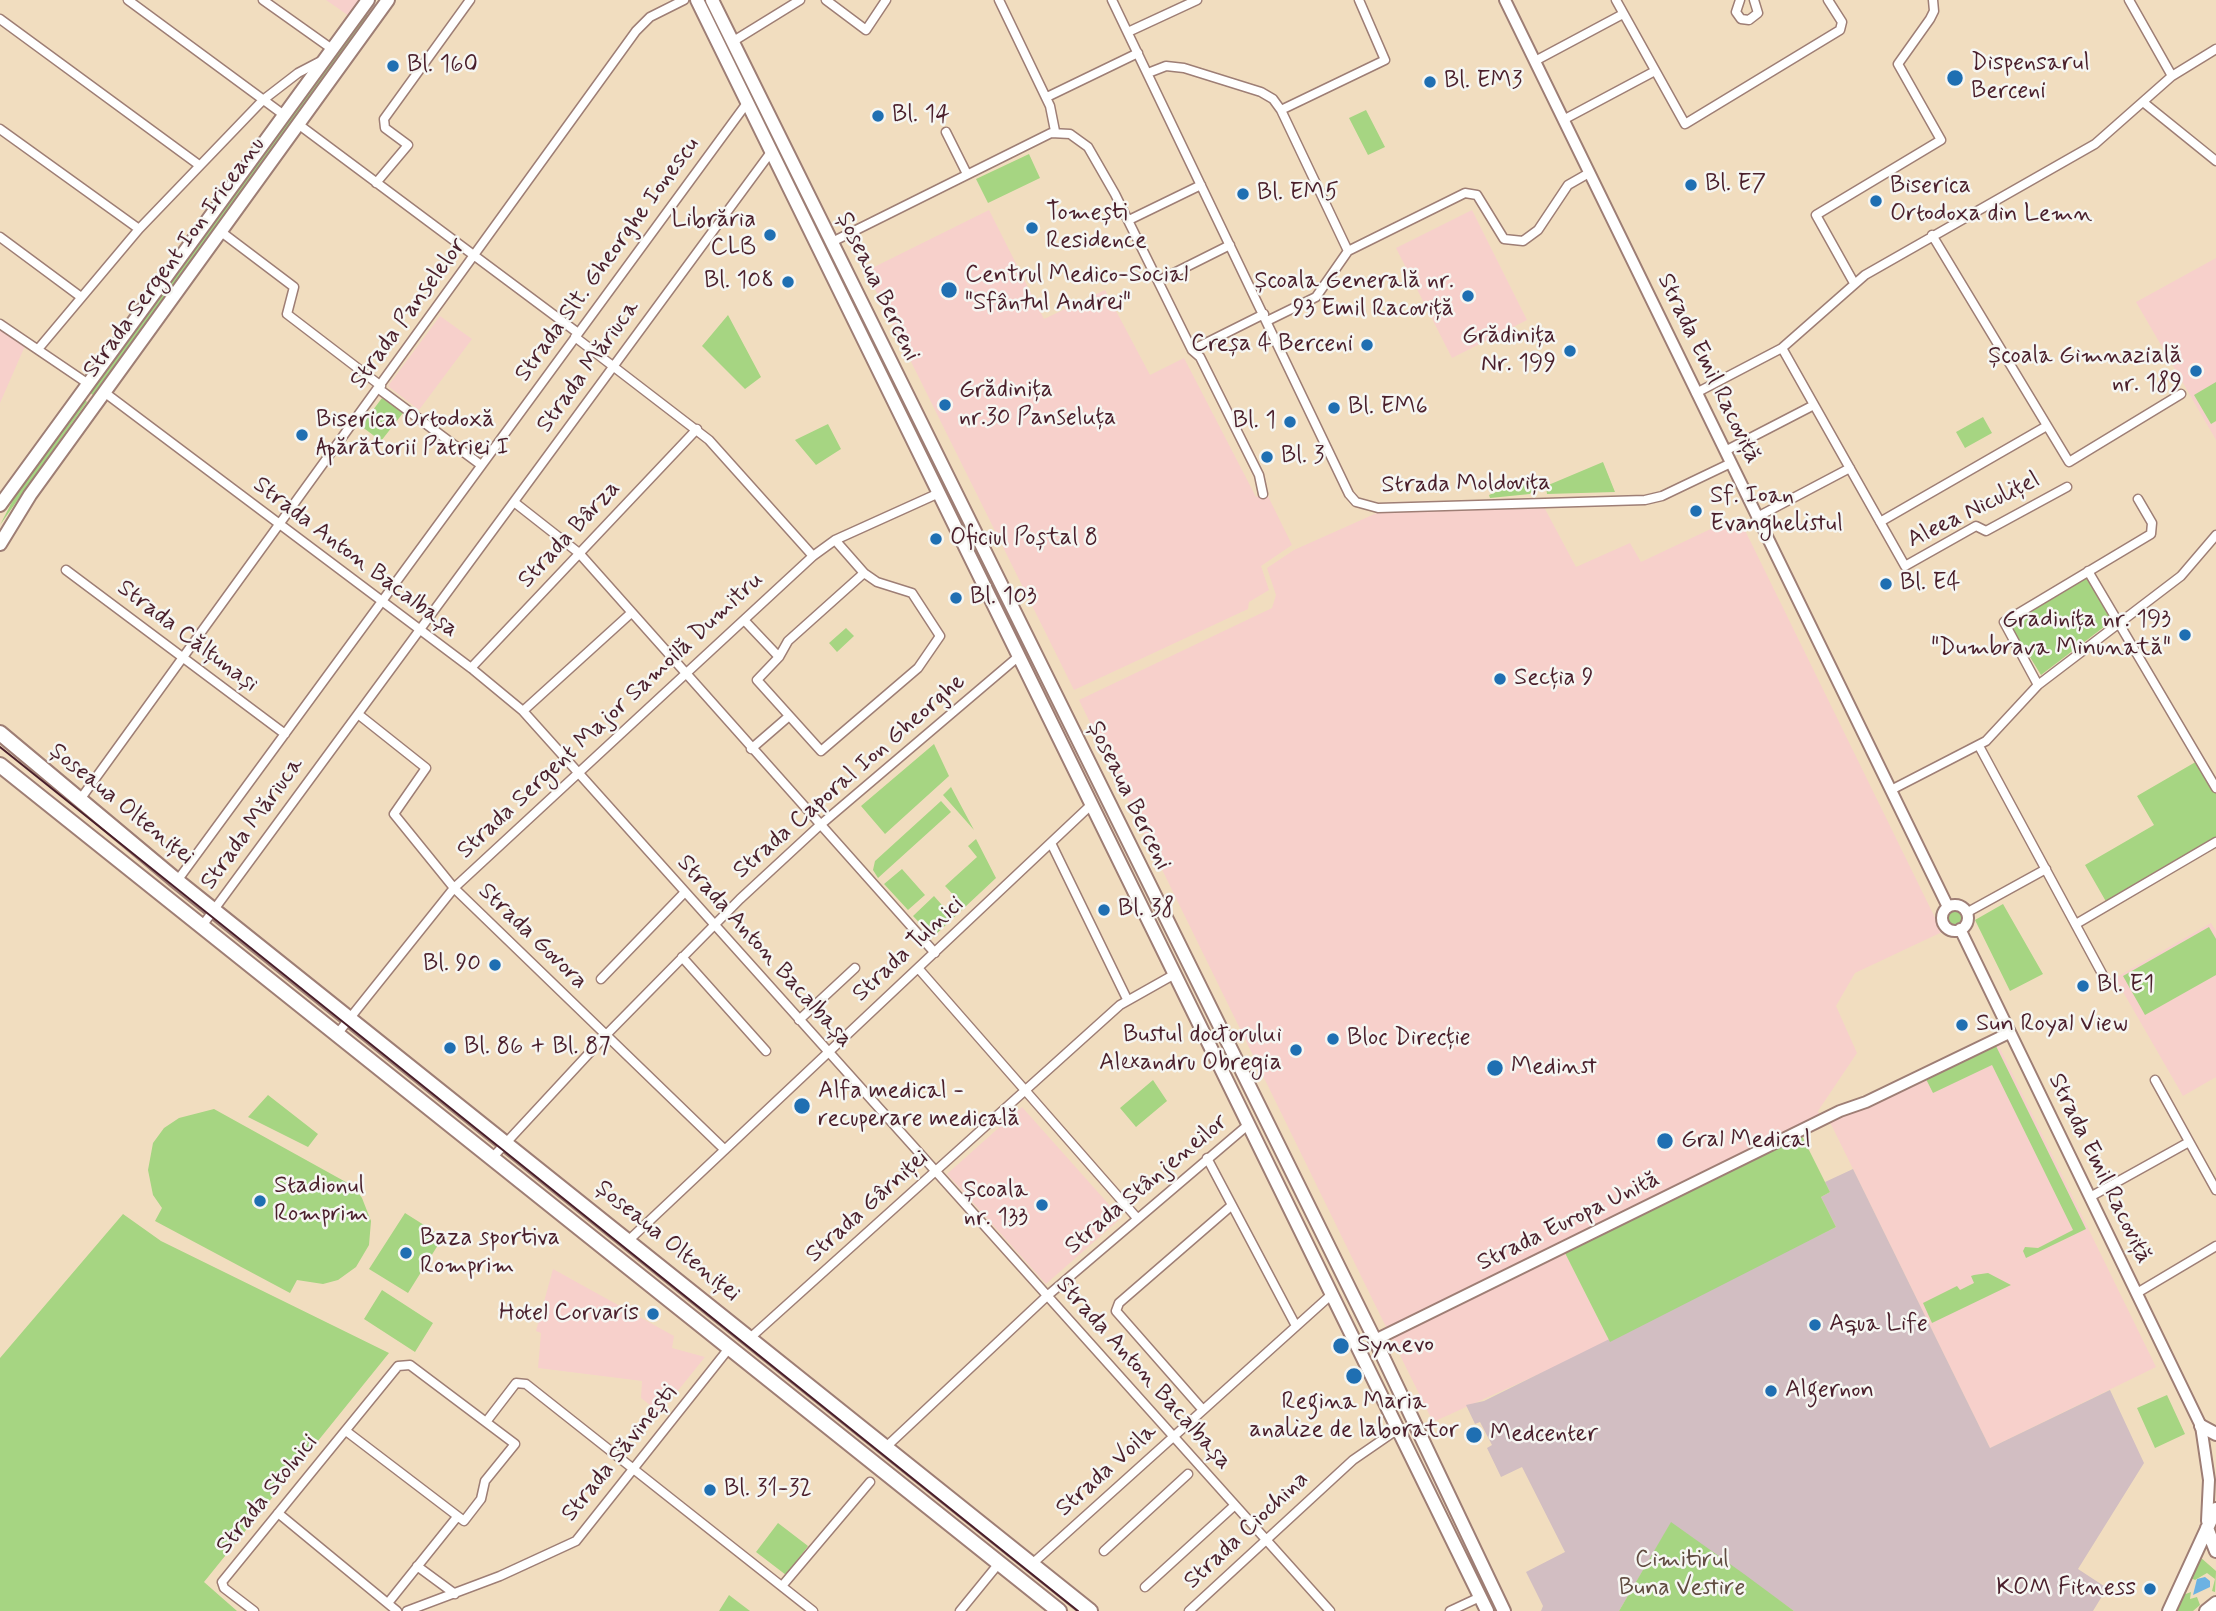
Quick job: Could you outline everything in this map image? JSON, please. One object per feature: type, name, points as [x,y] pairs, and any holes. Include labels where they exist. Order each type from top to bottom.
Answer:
[{"type":"main road","name":"Strada Sergent Ion Iriceanu","points":[[0,505],[368,0]]},
{"type":"main road","name":"Strada Sergent Ion Iriceanu","points":[[0,544],[17,513],[388,0]]},
{"type":"main road","name":"Șoseaua Berceni","points":[[697,0],[1487,1611]]},
{"type":"main road","name":"Șoseaua Berceni","points":[[712,0],[1375,1340],[1504,1611]]},
{"type":"main road","points":[[984,583],[997,576]]},
{"type":"main road","name":"Șoseaua Olteniței","points":[[0,724],[5,737],[177,881],[1090,1611]]},
{"type":"main road","name":"Șoseaua Olteniței","points":[[1,765],[1059,1611]]},
{"type":"main road","points":[[1153,928],[1167,921]]},
{"type":"main road","points":[[1229,1084],[1244,1076]]},
{"type":"main road","points":[[2201,1426],[2216,1434]]},
{"type":"main road","points":[[1439,1512],[1454,1504]]},
{"type":"main road","points":[[2169,1611],[2216,1508]]},
{"type":"main road","points":[[2207,1528],[2216,1551]]},
{"type":"main road","points":[[2206,1611],[2216,1602]]},
{"type":"street","points":[[128,0],[284,115]]},
{"type":"street","points":[[263,0],[332,49]]},
{"type":"street","points":[[376,183],[408,145],[385,128],[383,120],[470,0]]},
{"type":"street","name":"Strada Panselelor","points":[[79,801],[640,25],[684,0]]},
{"type":"street","points":[[732,42],[800,0]]},
{"type":"street","points":[[826,0],[866,30],[886,0]]},
{"type":"street","points":[[999,0],[1047,97],[1055,131]]},
{"type":"street","name":"Strada Moldovița","points":[[1112,0],[1349,494],[1361,505],[1378,508],[1648,500],[1731,463]]},
{"type":"street","points":[[1128,32],[1197,0]]},
{"type":"street","points":[[1281,110],[1385,60],[1359,0]]},
{"type":"street","name":"Strada Emil Racoviță","points":[[1505,0],[1948,907]]},
{"type":"street","points":[[1616,0],[1685,124],[1840,30],[1842,22],[1828,0]]},
{"type":"street","points":[[1740,0],[1736,12],[1741,19],[1749,20],[1758,13],[1754,0]]},
{"type":"street","points":[[1854,283],[1816,215],[1941,140],[1898,64],[1930,19],[1934,11],[1933,0]]},
{"type":"street","points":[[2129,0],[2172,76]]},
{"type":"street","points":[[1535,61],[1623,14]]},
{"type":"street","points":[[0,19],[198,166]]},
{"type":"street","points":[[1696,393],[1782,348],[1854,283],[1933,235],[2095,144],[2172,76],[2216,49]]},
{"type":"street","points":[[1047,97],[1138,53]]},
{"type":"street","points":[[38,348],[139,229],[263,100],[298,74],[324,60]]},
{"type":"street","points":[[1148,73],[1166,66],[1184,68],[1261,92],[1273,99],[1281,110],[1348,251]]},
{"type":"street","points":[[1563,120],[1654,71]]},
{"type":"street","points":[[2144,102],[2216,161]]},
{"type":"street","name":"Strada Slt. Gheorghe Ionescu","points":[[177,881],[747,103]]},
{"type":"street","points":[[298,124],[475,256],[697,429],[740,471],[813,556]]},
{"type":"street","points":[[0,129],[139,229]]},
{"type":"street","points":[[832,242],[1055,131],[1070,134],[1088,147],[1129,220],[1192,350],[1200,357],[1255,468],[1262,494]]},
{"type":"street","points":[[946,132],[967,174]]},
{"type":"street","name":"Strada Măriuca","points":[[214,910],[771,152]]},
{"type":"street","points":[[1192,350],[1315,297],[1348,251],[1469,192],[1480,199],[1501,236],[1512,241],[1523,241],[1538,230],[1568,185],[1589,173]]},
{"type":"street","points":[[1129,220],[1201,185]]},
{"type":"street","points":[[220,232],[295,287],[287,314],[481,465]]},
{"type":"street","name":"Aleea Niculițel","points":[[1933,235],[2045,427],[2069,462],[2181,394]]},
{"type":"street","points":[[0,237],[81,297]]},
{"type":"street","points":[[1158,281],[1230,245]]},
{"type":"street","points":[[0,324],[87,383]]},
{"type":"street","name":"Aleea Niculițel","points":[[1782,348],[1905,566],[1976,526],[1986,531],[2067,487]]},
{"type":"street","name":"Strada Anton Bacalbașa","points":[[104,392],[471,668],[523,711],[1329,1611]]},
{"type":"street","points":[[1725,451],[1814,405]]},
{"type":"street","name":"Aleea Niculițel","points":[[1880,522],[2045,427]]},
{"type":"street","name":"Strada Bârza","points":[[471,668],[697,429]]},
{"type":"street","points":[[1758,517],[1850,468]]},
{"type":"street","name":"Strada Sergent Major Samoilă Dumitru","points":[[338,1033],[454,888],[813,556],[835,540],[939,493]]},
{"type":"street","points":[[2038,685],[2004,622],[2151,534],[2152,523],[2138,499]]},
{"type":"street","points":[[514,502],[579,553],[630,614],[934,953]]},
{"type":"street","points":[[1891,790],[1979,746],[2038,685],[2192,566],[2216,535]]},
{"type":"street","points":[[835,540],[864,573],[877,582],[912,593],[940,636],[918,668],[826,750],[818,749],[757,682],[779,657],[788,641],[864,573]]},
{"type":"street","name":"Strada Călțunași","points":[[66,570],[285,734]]},
{"type":"street","points":[[2088,571],[2216,788]]},
{"type":"street","points":[[523,711],[630,614]]},
{"type":"street","points":[[744,620],[779,657]]},
{"type":"street","name":"Strada Caporal Ion Gheorghe","points":[[492,1158],[606,1035],[715,925],[819,826],[1019,656]]},
{"type":"street","name":"Strada Govora","points":[[358,714],[426,768],[394,814],[454,888],[724,1149]]},
{"type":"street","points":[[751,749],[788,717]]},
{"type":"street","points":[[1979,746],[2106,981]]},
{"type":"street","name":"Strada Tulnici","points":[[629,1240],[1091,804]]},
{"type":"street","points":[[1051,842],[1128,999]]},
{"type":"street","points":[[2076,924],[2216,842]]},
{"type":"street","points":[[1966,913],[2046,869]]},
{"type":"street","points":[[601,979],[685,892]]},
{"type":"street","points":[[1959,906],[1966,913],[1966,923],[1960,929],[1949,929],[1943,923],[1943,914],[1948,907],[1959,906]]},
{"type":"street","points":[[202,926],[214,910]]},
{"type":"street","name":"Strada Emil Racoviță","points":[[1960,929],[2201,1426],[2210,1480],[2207,1528]]},
{"type":"street","points":[[682,957],[766,1051]]},
{"type":"street","points":[[799,1020],[855,968]]},
{"type":"street","points":[[918,968],[1137,1218]]},
{"type":"street","name":"Strada Gârniței","points":[[750,1338],[1128,999],[1175,974]]},
{"type":"street","name":"Strada Europa Unită","points":[[1375,1340],[1843,1110],[1864,1103],[2009,1033]]},
{"type":"street","points":[[2155,1080],[2216,1190]]},
{"type":"street","name":"Strada Stânjeneilor","points":[[886,1447],[1047,1296],[1249,1124]]},
{"type":"street","points":[[2090,1197],[2189,1142]]},
{"type":"street","points":[[1207,1158],[1296,1326]]},
{"type":"street","points":[[1203,1410],[1121,1319],[1117,1307],[1231,1206]]},
{"type":"street","points":[[2137,1293],[2216,1246]]},
{"type":"street","name":"Strada Voila","points":[[1032,1564],[1332,1294]]},
{"type":"street","name":"Strada Săvinești","points":[[407,1611],[455,1594],[571,1544],[730,1347]]},
{"type":"street","name":"Strada Stolnici","points":[[254,1611],[224,1588],[222,1581],[398,1366],[406,1364],[486,1422]]},
{"type":"street","points":[[388,1603],[457,1517],[466,1520],[481,1499],[485,1481],[514,1444],[486,1422],[516,1383],[521,1382],[813,1611]]},
{"type":"street","name":"Strada Emil Racoviță","points":[[2201,1426],[2216,1440]]},
{"type":"street","name":"Strada Ciochina","points":[[1189,1611],[1364,1450],[1398,1429]]},
{"type":"street","name":"Strada Stolnici","points":[[346,1431],[457,1517]]},
{"type":"street","points":[[1104,1551],[1188,1474]]},
{"type":"street","points":[[782,1586],[870,1482]]},
{"type":"street","points":[[1145,1587],[1235,1506]]},
{"type":"street","points":[[278,1513],[397,1611]]},
{"type":"street","points":[[960,1611],[1000,1562]]},
{"type":"street","points":[[417,1566],[455,1594]]},
{"type":"street","points":[[1450,1611],[1480,1597]]},
{"type":"shaded area","points":[[326,0],[364,0],[352,18]]},
{"type":"shaded area","points":[[989,210],[1044,319],[1105,290],[1150,375],[1184,358],[1256,497],[1266,492],[1292,545],[1261,566],[1269,590],[1249,602],[1248,609],[1074,690],[866,271]]},
{"type":"shaded area","name":"Școala Generală nr. 93 Emil Racoviță","points":[[1472,210],[1527,320],[1452,358],[1396,248]]},
{"type":"shaded area","name":"Școala Gimnazială nr. 189","points":[[2216,258],[2216,440],[2136,302]]},
{"type":"shaded area","points":[[440,316],[472,339],[419,410],[388,386]]},
{"type":"shaded area","points":[[0,328],[25,346],[0,403]]},
{"type":"shaded area","points":[[1544,507],[1576,567],[1630,543],[1641,562],[1738,516],[1942,932],[1855,973],[1836,1006],[1857,1053],[1818,1111],[1820,1117],[1387,1329],[1079,700],[1272,608],[1276,595],[1267,568],[1294,550],[1379,512]]},
{"type":"shaded area","points":[[2211,923],[2216,931],[2216,1077],[2183,1096],[2115,978]]},
{"type":"shaded area","points":[[1993,1034],[2156,1367],[1990,1448],[1826,1114]]},
{"type":"shaded area","name":"Școala nr. 133","points":[[1022,1107],[1121,1218],[1046,1284],[947,1174]]},
{"type":"shaded area","points":[[1853,1169],[1990,1448],[2110,1390],[2144,1463],[2078,1569],[2107,1588],[2093,1611],[1794,1611],[1671,1523],[1619,1611],[1541,1611],[1543,1606],[1526,1572],[1565,1552],[1522,1467],[1501,1477],[1487,1448],[1492,1445],[1480,1422],[1475,1424],[1466,1405],[1484,1401],[1836,1227],[1821,1197],[1830,1192],[1825,1182]]},
{"type":"shaded area","points":[[1563,1249],[1610,1342],[1433,1422],[1389,1333]]},
{"type":"shaded area","points":[[553,1269],[674,1336],[672,1348],[705,1357],[660,1413],[641,1398],[642,1381],[538,1368],[541,1333],[536,1331]]},
{"type":"green space","points":[[366,14],[369,16],[93,395],[90,393]]},
{"type":"green space","points":[[1366,110],[1385,147],[1368,155],[1349,118]]},
{"type":"green space","points":[[1029,154],[1040,178],[988,203],[976,179]]},
{"type":"green space","points":[[728,315],[761,377],[745,389],[702,346]]},
{"type":"green space","points":[[2216,382],[2216,421],[2211,424],[2194,395]]},
{"type":"green space","points":[[382,398],[403,413],[381,441],[361,426]]},
{"type":"green space","points":[[85,400],[87,402],[0,525],[13,500]]},
{"type":"green space","points":[[1983,417],[1992,433],[1965,448],[1956,432]]},
{"type":"green space","points":[[828,424],[841,449],[816,465],[795,440]]},
{"type":"green space","points":[[1603,462],[1615,492],[1547,494],[1546,486]]},
{"type":"green space","points":[[1533,476],[1535,486],[1530,494],[1490,498],[1489,495]]},
{"type":"green space","points":[[2087,576],[2113,620],[2041,675],[2009,623]]},
{"type":"green space","points":[[846,628],[854,636],[837,652],[829,643]]},
{"type":"green space","points":[[934,744],[949,776],[885,834],[861,806]]},
{"type":"green space","points":[[2199,760],[2216,788],[2216,842],[2108,905],[2085,865],[2154,825],[2137,796]]},
{"type":"green space","points":[[951,787],[974,830],[943,795]]},
{"type":"green space","points":[[941,801],[951,812],[878,878],[873,870],[875,861]]},
{"type":"green space","points":[[976,839],[996,878],[933,937],[913,916],[934,896],[949,913],[961,903],[945,886],[977,857],[968,846]]},
{"type":"green space","points":[[902,869],[925,895],[908,910],[884,884]]},
{"type":"green space","points":[[2003,904],[2043,974],[2010,991],[1975,920]]},
{"type":"green space","points":[[1955,909],[1961,912],[1964,918],[1961,924],[1955,927],[1949,924],[1946,918],[1949,912]]},
{"type":"green space","points":[[2209,927],[2216,939],[2216,975],[2145,1015],[2123,976]]},
{"type":"green space","points":[[1996,1046],[2086,1229],[2026,1258],[2023,1251],[2025,1247],[2038,1248],[2073,1230],[1992,1065],[1933,1093],[1926,1079]]},
{"type":"green space","points":[[1153,1080],[1167,1101],[1136,1127],[1120,1108]]},
{"type":"green space","points":[[268,1095],[318,1134],[308,1147],[248,1117]]},
{"type":"green space","name":"Stadionul Romprim","points":[[214,1109],[353,1186],[362,1198],[371,1221],[369,1245],[356,1267],[338,1280],[323,1284],[297,1280],[290,1293],[155,1221],[162,1208],[153,1195],[148,1170],[153,1143],[164,1128],[179,1118]]},
{"type":"green space","points":[[1802,1136],[1830,1192],[1821,1197],[1836,1227],[1610,1342],[1565,1253]]},
{"type":"green space","name":"Baza sportiva Romprim","points":[[405,1213],[443,1237],[408,1293],[369,1269]]},
{"type":"green space","points":[[123,1214],[161,1241],[389,1353],[204,1582],[237,1611],[0,1611],[0,1358]]},
{"type":"green space","points":[[1988,1273],[2011,1285],[1932,1323],[1923,1303],[1957,1286],[1960,1290],[1974,1283],[1971,1276]]},
{"type":"green space","name":"Baza sportiva Romprim","points":[[382,1290],[433,1323],[415,1352],[364,1319]]},
{"type":"green space","points":[[2167,1395],[2185,1434],[2155,1448],[2137,1408]]},
{"type":"green space","name":"Cimitirul Buna Vestire","points":[[1671,1522],[1744,1574],[1794,1611],[1619,1611]]},
{"type":"green space","points":[[778,1523],[808,1546],[786,1575],[756,1552]]},
{"type":"green space","points":[[2200,1557],[2216,1571],[2215,1592],[2212,1591],[2215,1579],[2207,1573],[2195,1580],[2191,1578]]},
{"type":"green space","points":[[2191,1592],[2190,1599],[2197,1597],[2200,1605],[2193,1611],[2176,1611],[2183,1595]]},
{"type":"green space","points":[[729,1595],[750,1611],[719,1611]]},
{"type":"water","points":[[2205,1577],[2210,1581],[2210,1587],[2193,1595],[2197,1579]]},
{"type":"tram line","points":[[0,747],[1078,1611]]},
{"type":"place","name":"Bl. 160","points":[[393,66]]},
{"type":"place","name":"Dispensarul Berceni","points":[[1955,78]]},
{"type":"place","name":"Bl. EM3","points":[[1430,82]]},
{"type":"place","name":"Bl. 14","points":[[878,116]]},
{"type":"place","name":"Bl. E7","points":[[1691,185]]},
{"type":"place","name":"Bl. EM5","points":[[1243,194]]},
{"type":"place","name":"Biserica Ortodoxa din Lemn","points":[[1876,201]]},
{"type":"place","name":"Tomești Residence","points":[[1032,228]]},
{"type":"place","name":"Librăria CLB","points":[[770,235]]},
{"type":"place","name":"Bl. 108","points":[[788,282]]},
{"type":"place","name":"Centrul Medico-Social \"Sfântul Andrei\"","points":[[949,290]]},
{"type":"place","name":"Școala Generală nr. 93 Emil Racoviță","points":[[1468,296]]},
{"type":"place","name":"Creșa 4 Berceni","points":[[1367,345]]},
{"type":"place","name":"Grădinița Nr. 199","points":[[1570,351]]},
{"type":"place","name":"Școala Gimnazială nr. 189","points":[[2196,371]]},
{"type":"place","name":"Grădinița nr.30 Panseluța","points":[[945,405]]},
{"type":"place","name":"Bl. EM6","points":[[1334,408]]},
{"type":"place","name":"Bl. 1","points":[[1290,422]]},
{"type":"place","name":"Biserica Ortodoxă Apărătorii Patriei I","points":[[302,435]]},
{"type":"place","name":"Bl. 3","points":[[1267,457]]},
{"type":"place","name":"Sf. Ioan Evanghelistul","points":[[1696,511]]},
{"type":"place","name":"Oficiul Poștal 8","points":[[936,539]]},
{"type":"place","name":"Bl. E4","points":[[1886,584]]},
{"type":"place","name":"Bl. 103","points":[[956,598]]},
{"type":"place","name":"Gradinița nr. 193 \"Dumbrava Minunată\"","points":[[2185,635]]},
{"type":"place","name":"Secția 9","points":[[1500,679]]},
{"type":"place","name":"Bl. 38","points":[[1104,910]]},
{"type":"place","name":"Bl. 90","points":[[495,965]]},
{"type":"place","name":"Bl. E1","points":[[2083,986]]},
{"type":"place","name":"Sun Royal View","points":[[1962,1025]]},
{"type":"place","name":"Bloc Direcție","points":[[1333,1039]]},
{"type":"place","name":"Bl. 86 + Bl. 87","points":[[450,1048]]},
{"type":"place","name":"Bustul doctorului Alexandru Obregia","points":[[1296,1050]]},
{"type":"place","name":"Medinst","points":[[1495,1068]]},
{"type":"place","name":"Alfa medical - recuperare medicală","points":[[802,1106]]},
{"type":"place","name":"Gral Medical","points":[[1665,1141]]},
{"type":"place","name":"Stadionul Romprim","points":[[260,1201]]},
{"type":"place","name":"Școala nr. 133","points":[[1042,1205]]},
{"type":"place","name":"Baza sportiva Romprim","points":[[406,1253]]},
{"type":"place","name":"Hotel Corvaris","points":[[653,1314]]},
{"type":"place","name":"Aqua Life","points":[[1815,1325]]},
{"type":"place","name":"Synevo","points":[[1341,1346]]},
{"type":"place","name":"Regina Maria analize de laborator","points":[[1354,1376]]},
{"type":"place","name":"Algernon","points":[[1771,1391]]},
{"type":"place","name":"Medcenter","points":[[1474,1435]]},
{"type":"place","name":"Bl. 31-32","points":[[710,1490]]},
{"type":"place","name":"KOM Fitness","points":[[2150,1589]]}]
